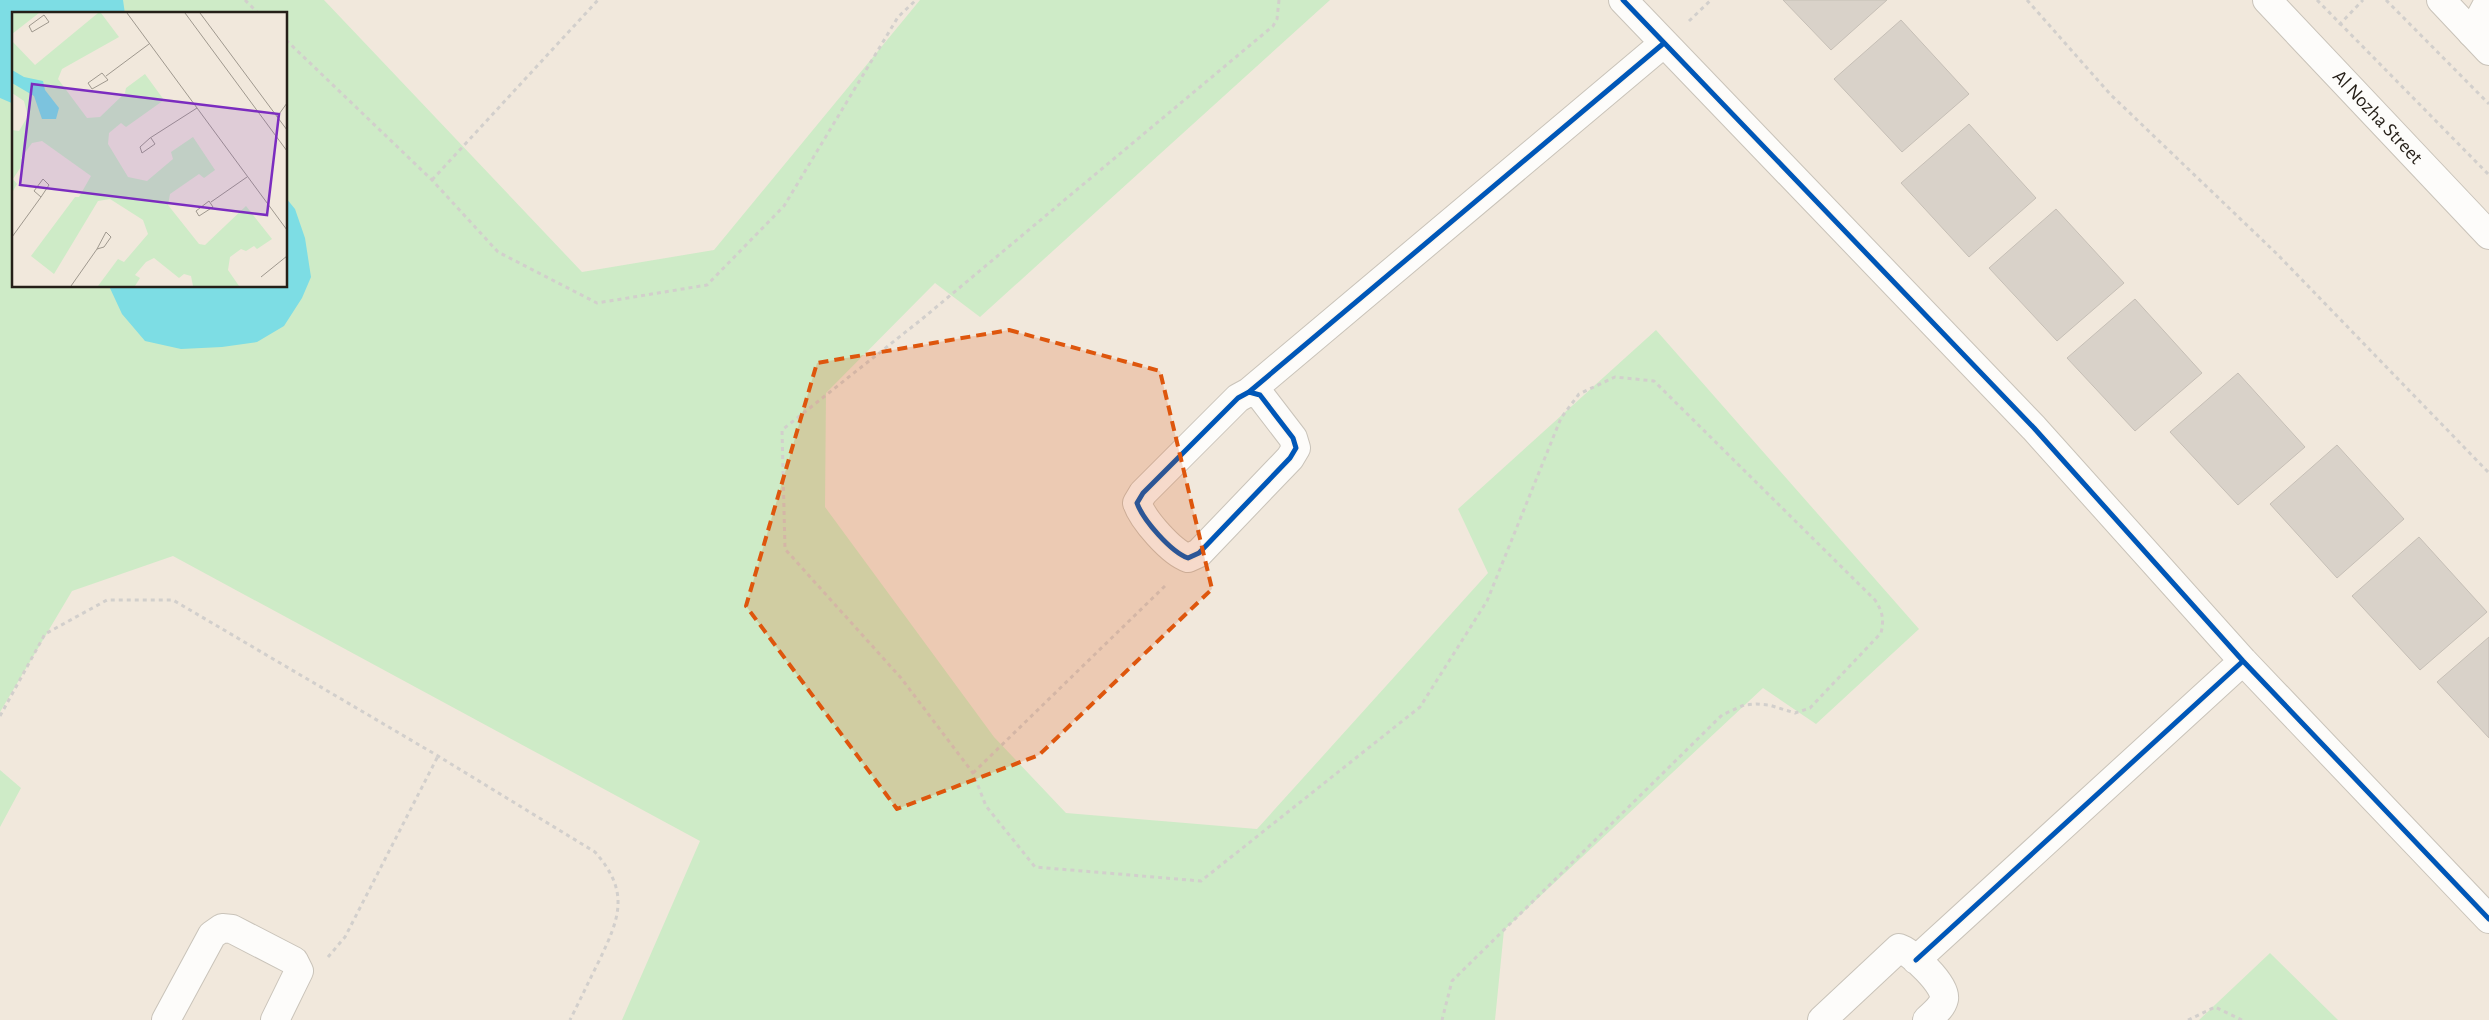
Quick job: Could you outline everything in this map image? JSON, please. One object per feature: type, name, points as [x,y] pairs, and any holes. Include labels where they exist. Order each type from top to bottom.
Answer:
[{"type":"street","points":[[1623,0],[2034,428],[2243,661],[2489,918]]},
{"type":"street","name":"Al Nozha Street","points":[[2267,0],[2489,235]]},
{"type":"street","points":[[2441,0],[2481,42]]},
{"type":"street","points":[[2481,42],[2489,0]]},
{"type":"street","points":[[1249,392],[1260,395],[1293,438],[1296,448],[1290,458],[1199,553],[1188,558],[1178,555],[1141,513],[1137,503],[1143,493],[1238,398],[1249,392],[1664,43]]},
{"type":"street","points":[[1916,960],[2243,661]]},
{"type":"street","points":[[166,1020],[212,934],[222,928],[232,929],[294,961],[299,971],[275,1020]]},
{"type":"street","points":[[1822,1020],[1899,948],[1908,951],[1943,987],[1945,997],[1940,1007],[1927,1020]]},
{"type":"path","points":[[245,0],[257,12]]},
{"type":"path","points":[[432,180],[598,0]]},
{"type":"path","points":[[288,42],[432,180],[498,252],[596,303],[707,285],[784,206],[898,17],[916,0]]},
{"type":"path","points":[[2026,0],[2111,95],[2277,254],[2489,473]]},
{"type":"path","points":[[2317,0],[2489,175]]},
{"type":"path","points":[[2386,0],[2489,104]]},
{"type":"path","points":[[973,773],[1199,553]]},
{"type":"path","points":[[0,716],[45,634],[107,600],[173,600],[438,756],[595,852],[608,867],[616,886],[619,907],[616,927],[570,1020]]},
{"type":"path","points":[[1442,1020],[1452,981],[1722,716],[1744,705],[1768,705],[1795,713],[1810,708],[1881,633],[1884,621],[1882,610],[1875,600]]},
{"type":"path","points":[[294,984],[330,956],[345,937],[438,756]]},
{"type":"path","points":[[2188,1020],[2215,1008],[2242,1020]]},
{"type":"highlighted area","points":[[1009,330],[1160,371],[1212,589],[1039,755],[897,809],[746,606],[817,363]]},
{"type":"green space","points":[[0,0],[324,0],[582,272],[714,250],[920,0],[1330,0],[980,317],[935,283],[826,393],[825,507],[994,737],[1066,813],[1257,829],[1488,573],[1458,509],[1656,330],[1919,629],[1816,724],[1763,688],[1504,930],[1495,1020],[622,1020],[700,841],[173,556],[72,591],[0,712]]},
{"type":"green space","points":[[0,770],[21,788],[0,827]]},
{"type":"green space","points":[[2270,953],[2338,1020],[2199,1020]]},
{"type":"water","points":[[0,0],[123,0],[125,12],[12,12],[12,103],[0,98]]},
{"type":"water","points":[[288,200],[295,209],[305,238],[311,277],[302,298],[284,326],[257,342],[222,347],[181,349],[145,341],[122,314],[110,288],[288,288]]},
{"type":"building","points":[[1783,0],[1887,0],[1831,50]]},
{"type":"building","points":[[1901,20],[1969,94],[1902,152],[1834,79]]},
{"type":"building","points":[[1969,124],[2036,198],[1969,257],[1901,183]]},
{"type":"building","points":[[2056,209],[2124,283],[2057,341],[1989,268]]},
{"type":"building","points":[[2135,299],[2202,373],[2135,431],[2067,358]]},
{"type":"building","points":[[2238,373],[2305,447],[2238,505],[2170,432]]},
{"type":"building","points":[[2337,445],[2404,519],[2337,578],[2270,504]]},
{"type":"building","points":[[2419,537],[2487,612],[2420,670],[2352,596]]},
{"type":"building","points":[[2489,637],[2489,738],[2437,682]]},
{"type":"cycle path","points":[[1623,0],[2034,428],[2243,661],[2489,919]]},
{"type":"cycle path","points":[[1249,392],[1260,395],[1293,438],[1296,448],[1290,458],[1199,553],[1188,558],[1181,555],[1158,535],[1145,518],[1137,503],[1143,493],[1238,398],[1249,392],[1664,43]]},
{"type":"cycle path","points":[[1916,960],[2243,661]]}]
